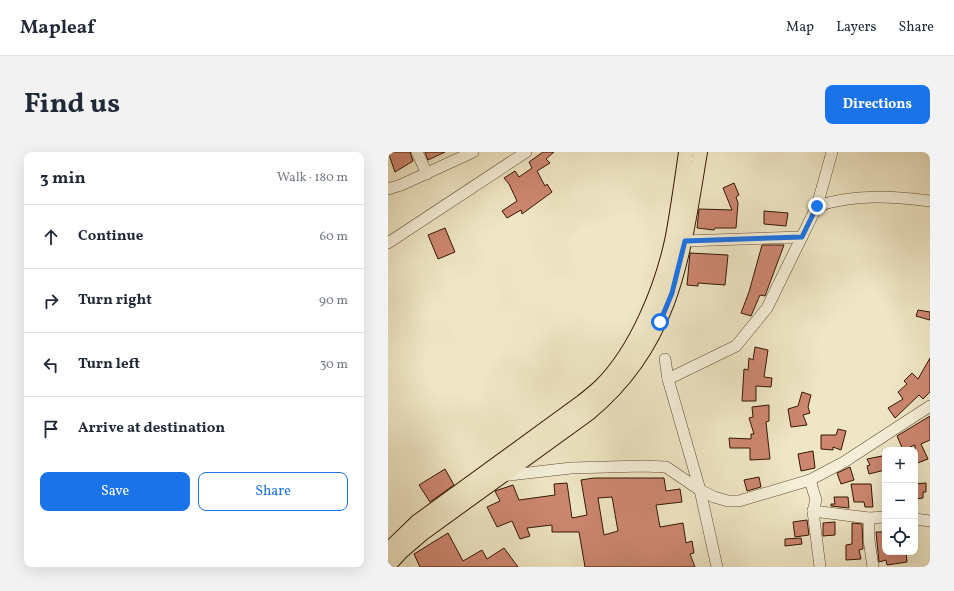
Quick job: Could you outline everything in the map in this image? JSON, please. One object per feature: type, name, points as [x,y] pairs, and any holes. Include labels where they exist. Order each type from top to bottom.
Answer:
[{"type":"main road","points":[[388,550],[417,522],[600,387],[616,368],[647,314],[666,261],[673,237],[686,152]]},
{"type":"main road","points":[[388,566],[401,552],[423,533],[590,413],[609,397],[622,382],[649,346],[672,293],[685,241],[700,152]]},
{"type":"street","points":[[417,152],[427,174]]},
{"type":"street","points":[[388,189],[427,174],[472,152]]},
{"type":"street","points":[[388,243],[526,152]]},
{"type":"street","points":[[668,379],[736,346],[767,308],[817,206],[832,152]]},
{"type":"street","points":[[817,206],[852,198],[894,196],[930,202]]},
{"type":"street","points":[[685,241],[802,237]]},
{"type":"street","points":[[665,359],[668,379],[700,490],[717,567]]},
{"type":"street","points":[[501,477],[571,468],[643,466],[666,467],[700,490],[728,501],[739,501],[810,480],[844,462],[930,406]]},
{"type":"street","points":[[810,480],[816,500],[813,511],[820,567]]},
{"type":"street","points":[[813,511],[869,518],[882,517]]},
{"type":"street","points":[[869,518],[869,540],[873,567]]},
{"type":"street","points":[[918,519],[930,521]]},
{"type":"building","points":[[388,152],[410,152],[413,161],[395,172]]},
{"type":"building","points":[[425,152],[445,152],[428,160]]},
{"type":"building","points":[[543,152],[554,152],[546,159],[550,163],[537,171],[545,186],[547,184],[552,192],[522,214],[521,210],[507,218],[502,211],[517,201],[509,184],[504,178],[515,171],[519,177],[532,168],[529,162]]},
{"type":"building","points":[[734,183],[739,195],[736,197],[738,203],[736,228],[715,228],[714,230],[697,228],[699,209],[732,210],[723,188]]},
{"type":"building","points":[[764,211],[788,213],[786,226],[764,224]]},
{"type":"building","points":[[445,228],[455,252],[438,259],[428,235]]},
{"type":"building","points":[[762,245],[784,245],[765,296],[760,295],[751,316],[741,313],[749,292]]},
{"type":"building","points":[[690,253],[728,255],[725,285],[698,283],[698,286],[687,285]]},
{"type":"building","points":[[918,310],[930,312],[930,320],[916,316]]},
{"type":"building","points":[[755,347],[768,350],[764,377],[772,378],[771,387],[756,386],[756,401],[742,401],[744,369],[748,370],[749,358],[753,360]]},
{"type":"building","points":[[930,358],[930,392],[923,399],[919,395],[895,418],[888,408],[903,399],[898,392],[907,384],[904,381],[912,373],[918,379]]},
{"type":"building","points":[[802,392],[811,395],[808,407],[810,413],[803,415],[807,425],[791,427],[788,409],[798,406]]},
{"type":"building","points":[[769,405],[769,421],[766,422],[770,459],[750,460],[750,448],[730,448],[729,438],[751,439],[751,434],[754,434],[749,418],[753,417],[752,407]]},
{"type":"building","points":[[930,416],[930,440],[921,444],[928,459],[918,463],[918,447],[915,447],[915,445],[910,447],[902,447],[897,436]]},
{"type":"building","points":[[838,429],[846,431],[841,450],[833,447],[833,450],[821,449],[821,435],[836,435]]},
{"type":"building","points":[[813,451],[815,468],[801,471],[798,454]]},
{"type":"building","points":[[882,456],[882,471],[869,474],[867,466],[870,465],[867,459]]},
{"type":"building","points":[[850,467],[854,480],[841,484],[837,473]]},
{"type":"building","points":[[445,469],[454,485],[430,502],[419,485]]},
{"type":"building","points":[[759,477],[761,487],[747,491],[744,480]]},
{"type":"building","points":[[594,478],[664,478],[666,491],[680,489],[682,502],[656,505],[660,527],[683,523],[686,543],[692,541],[694,553],[690,554],[695,567],[585,567],[579,532],[552,532],[552,525],[527,528],[530,536],[520,539],[512,521],[497,527],[487,507],[500,501],[495,491],[513,485],[519,500],[555,495],[554,484],[567,483],[572,518],[587,515],[581,480]],"holes":[[[612,497],[618,531],[604,535],[598,498]]]},
{"type":"building","points":[[926,483],[926,492],[923,492],[923,498],[918,499],[918,484]]},
{"type":"building","points":[[851,484],[871,484],[873,507],[865,507],[864,502],[854,502]]},
{"type":"building","points":[[834,497],[848,497],[849,508],[831,506],[831,504],[835,504]]},
{"type":"building","points":[[807,520],[809,535],[795,537],[793,522]]},
{"type":"building","points":[[835,522],[835,535],[823,536],[823,523]]},
{"type":"building","points":[[852,523],[862,524],[863,549],[859,550],[861,559],[846,560],[846,545],[852,544]]},
{"type":"building","points":[[876,532],[882,532],[882,555],[906,555],[907,562],[887,565],[886,560],[879,562]]},
{"type":"building","points":[[448,533],[463,561],[482,550],[487,559],[504,548],[518,567],[420,567],[414,554]]},
{"type":"building","points":[[801,538],[802,544],[785,546],[785,539]]},
{"type":"route","points":[[660,322],[672,293],[685,241],[802,237],[817,206]]}]
